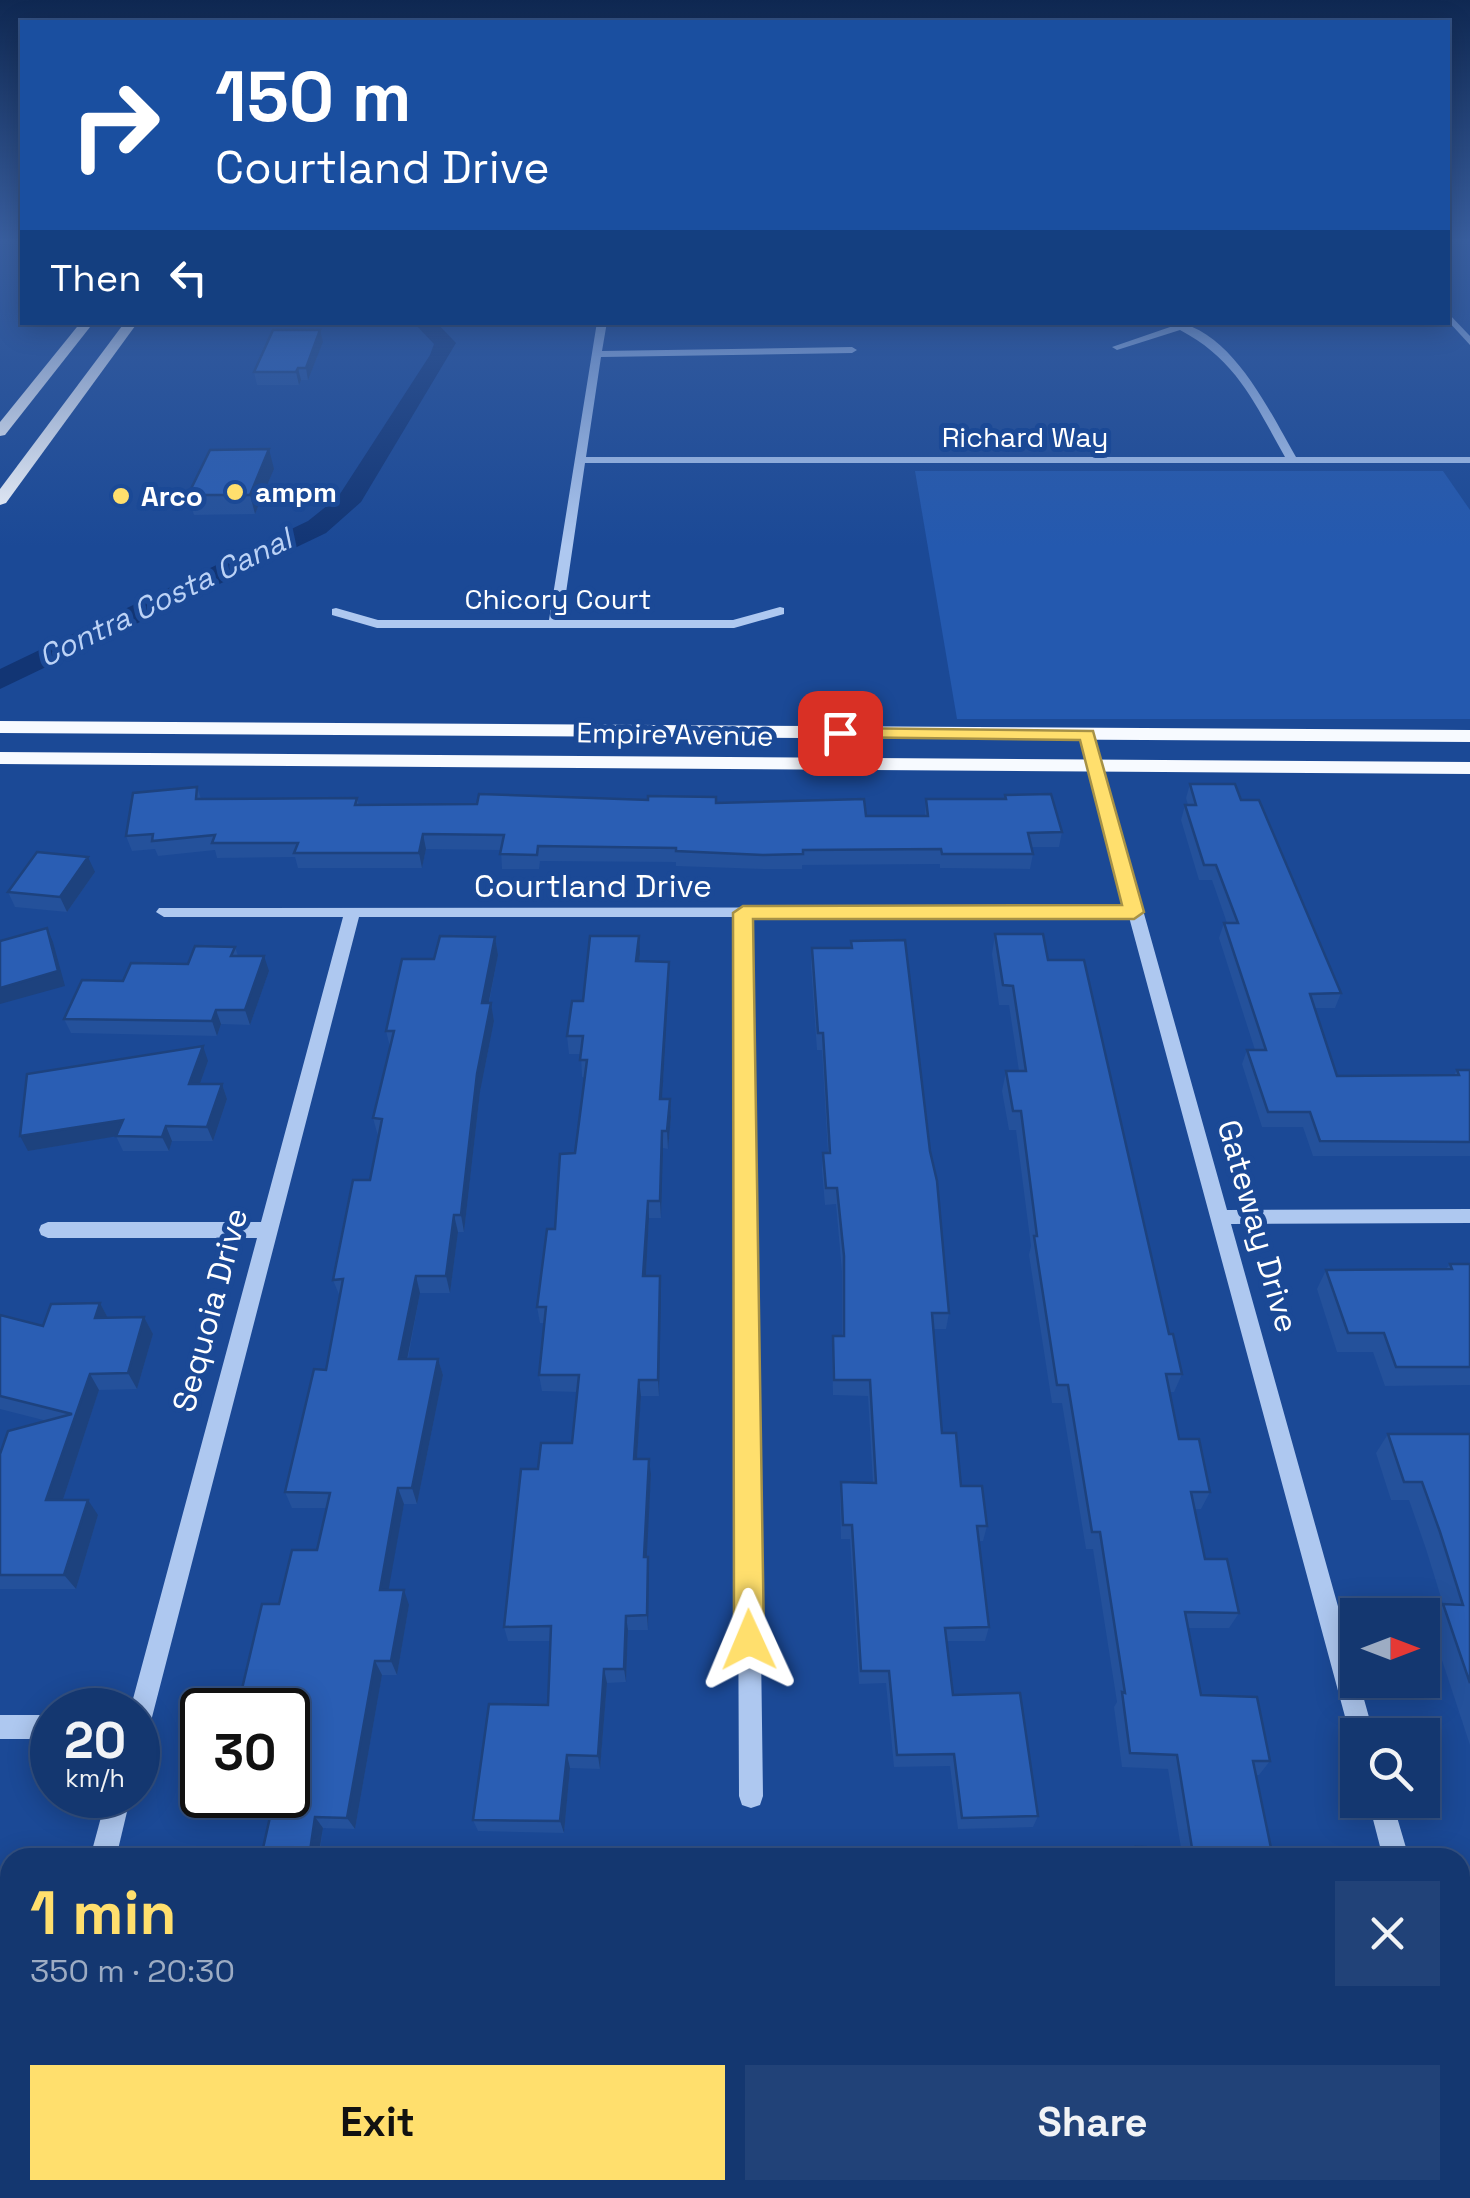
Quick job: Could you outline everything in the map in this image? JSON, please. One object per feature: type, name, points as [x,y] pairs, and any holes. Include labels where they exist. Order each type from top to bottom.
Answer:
[{"type":"main road","points":[[0,500],[70,376],[81,343]]},
{"type":"main road","points":[[0,432],[108,343]]},
{"type":"main road","name":"Empire Avenue","points":[[0,727],[1470,736]]},
{"type":"main road","name":"Empire Avenue","points":[[0,758],[1470,768]]},
{"type":"street","points":[[555,624],[599,343]]},
{"type":"street","points":[[1117,347],[1129,343]]},
{"type":"street","points":[[1209,343],[1236,362],[1292,460]]},
{"type":"street","points":[[598,354],[852,350]]},
{"type":"street","name":"Richard Way","points":[[581,460],[1470,460]]},
{"type":"street","name":"Chicory Court","points":[[336,612],[378,624],[734,624],[780,611]]},
{"type":"street","name":"Gateway Drive","points":[[1087,735],[1357,1718]]},
{"type":"street","name":"Courtland Drive","points":[[164,912],[1134,912]]},
{"type":"street","points":[[743,913],[750,1796]]},
{"type":"street","name":"Sequoia Drive","points":[[147,1688],[352,914]]},
{"type":"street","points":[[1220,1216],[1470,1216]]},
{"type":"street","points":[[48,1230],[268,1230]]},
{"type":"street","points":[[0,1727],[30,1728]]},
{"type":"street","points":[[105,1848],[113,1818]]},
{"type":"street","points":[[1385,1818],[1393,1848]]},
{"type":"shaded area","points":[[915,471],[1443,471],[1470,510],[1470,719],[957,719]]},
{"type":"building","points":[[267,343],[315,343],[306,368],[296,372],[254,372]]},
{"type":"building","points":[[269,449],[250,495],[188,495],[210,450]]},
{"type":"building","points":[[1190,784],[1235,784],[1241,800],[1259,800],[1341,993],[1310,994],[1337,1076],[1459,1075],[1457,1070],[1470,1070],[1470,1142],[1320,1141],[1310,1112],[1268,1112],[1247,1050],[1266,1050],[1224,923],[1238,923],[1216,865],[1204,865],[1185,805],[1196,805]]},
{"type":"building","points":[[197,787],[196,799],[357,798],[355,805],[477,804],[479,794],[648,800],[648,796],[716,797],[716,803],[864,799],[866,816],[928,816],[926,799],[1006,799],[1005,795],[1051,794],[1062,832],[1028,833],[1033,854],[942,854],[941,849],[803,850],[803,854],[763,855],[676,848],[538,846],[537,855],[500,854],[504,835],[423,834],[419,853],[294,853],[298,843],[212,843],[215,835],[152,841],[153,834],[126,836],[133,793]]},
{"type":"building","points":[[37,852],[88,857],[60,897],[8,892]]},
{"type":"building","points":[[47,928],[58,971],[0,988],[0,941]]},
{"type":"building","points":[[995,934],[1043,934],[1048,960],[1084,960],[1169,1334],[1173,1334],[1182,1374],[1166,1374],[1179,1439],[1199,1439],[1210,1492],[1191,1492],[1205,1559],[1227,1559],[1239,1613],[1185,1612],[1201,1695],[1257,1697],[1270,1761],[1253,1761],[1271,1848],[1192,1848],[1177,1755],[1130,1753],[1122,1692],[1125,1693],[1100,1532],[1092,1532],[1068,1385],[1057,1385],[1034,1236],[1021,1111],[1013,1111],[1006,1071],[1026,1071],[1013,986],[1003,985]]},
{"type":"building","points":[[440,936],[495,937],[482,1003],[491,1003],[477,1074],[461,1215],[454,1215],[446,1276],[416,1276],[399,1359],[438,1359],[412,1488],[398,1488],[380,1590],[404,1590],[391,1661],[375,1661],[347,1818],[315,1817],[310,1848],[263,1848],[270,1818],[310,1818],[310,1688],[242,1688],[262,1604],[279,1604],[292,1550],[317,1550],[330,1493],[285,1492],[314,1369],[326,1370],[343,1279],[333,1280],[353,1180],[370,1180],[382,1119],[373,1118],[394,1031],[386,1031],[402,959],[434,959]]},
{"type":"building","points":[[590,936],[639,936],[636,961],[669,962],[660,1099],[670,1099],[667,1131],[662,1131],[660,1201],[648,1201],[643,1276],[660,1276],[658,1380],[639,1380],[634,1459],[649,1459],[644,1557],[648,1557],[647,1615],[626,1616],[624,1669],[604,1669],[598,1756],[567,1755],[560,1821],[473,1820],[489,1704],[548,1705],[551,1626],[504,1627],[521,1469],[538,1469],[541,1443],[572,1443],[579,1375],[539,1375],[546,1307],[537,1307],[547,1229],[555,1229],[560,1154],[575,1153],[587,1060],[580,1060],[583,1036],[567,1036],[572,1001],[583,1001]]},
{"type":"building","points":[[905,940],[937,1181],[949,1313],[932,1313],[942,1433],[956,1433],[961,1486],[982,1486],[987,1526],[977,1526],[989,1627],[945,1628],[953,1695],[1020,1693],[1038,1816],[962,1818],[954,1754],[897,1755],[889,1671],[861,1671],[852,1525],[843,1525],[841,1482],[876,1483],[870,1380],[834,1380],[833,1336],[844,1336],[844,1256],[837,1188],[826,1188],[823,1153],[830,1153],[823,1033],[818,1033],[812,948],[852,948],[851,941]]},
{"type":"building","points":[[195,946],[235,947],[231,956],[264,956],[245,1010],[216,1010],[212,1021],[64,1019],[82,980],[123,981],[131,963],[188,964]]},
{"type":"building","points":[[203,1046],[189,1084],[222,1084],[207,1127],[166,1126],[162,1137],[116,1136],[123,1120],[20,1136],[27,1074]]},
{"type":"building","points":[[1450,1264],[1470,1264],[1470,1367],[1396,1367],[1384,1333],[1348,1333],[1326,1270],[1452,1269]]},
{"type":"building","points":[[100,1303],[95,1318],[144,1317],[128,1373],[90,1374],[46,1500],[88,1500],[64,1575],[0,1575],[0,1454],[8,1431],[72,1414],[0,1396],[0,1315],[43,1326],[51,1304]]},
{"type":"building","points":[[1388,1434],[1470,1434],[1470,1683],[1443,1604],[1463,1605],[1440,1532],[1422,1482],[1404,1482]]},
{"type":"waterway","name":"Contra Costa Canal","points":[[0,680],[317,527],[348,502],[441,355],[445,343]]},
{"type":"place","name":"ampm","points":[[235,492]]},
{"type":"place","name":"Arco","points":[[121,496]]},
{"type":"route","points":[[749,1640],[743,913],[1134,912],[1087,735],[840,733]]}]
